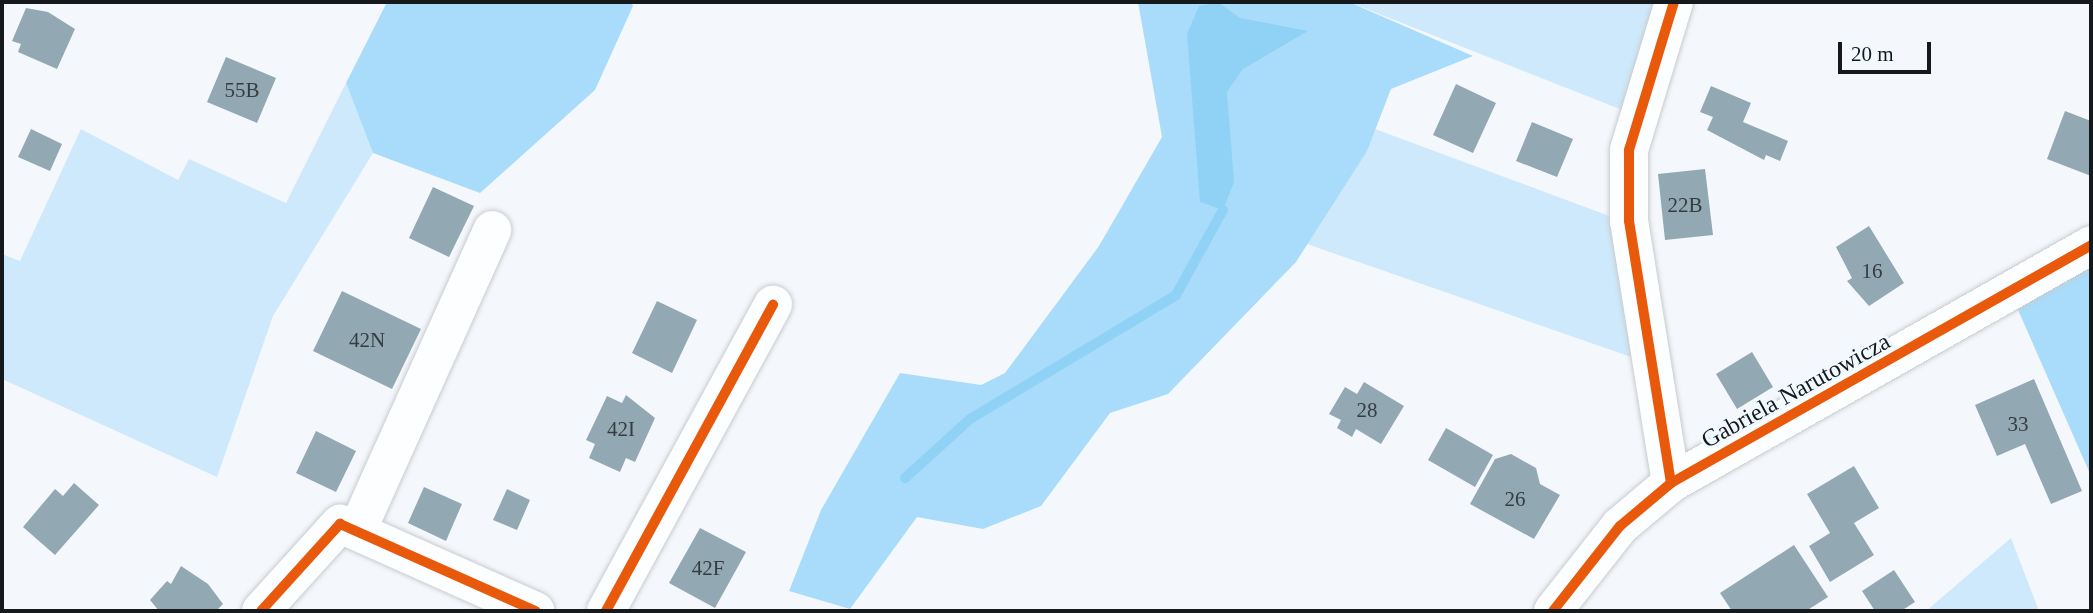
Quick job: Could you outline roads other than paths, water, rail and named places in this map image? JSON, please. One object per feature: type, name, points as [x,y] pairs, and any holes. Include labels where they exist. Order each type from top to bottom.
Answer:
[{"type":"street","points":[[1671,482],[1629,221],[1629,150],[1674,2]]},
{"type":"street","points":[[357,531],[492,230]]},
{"type":"street","name":"Gabriela Narutowicza","points":[[1553,611],[1620,526],[1671,482],[2091,245]]},
{"type":"street","points":[[607,611],[773,304]]},
{"type":"street","points":[[261,611],[340,524],[535,611]]},
{"type":"waterway","points":[[905,478],[970,419],[1176,295],[1223,210]]}]
